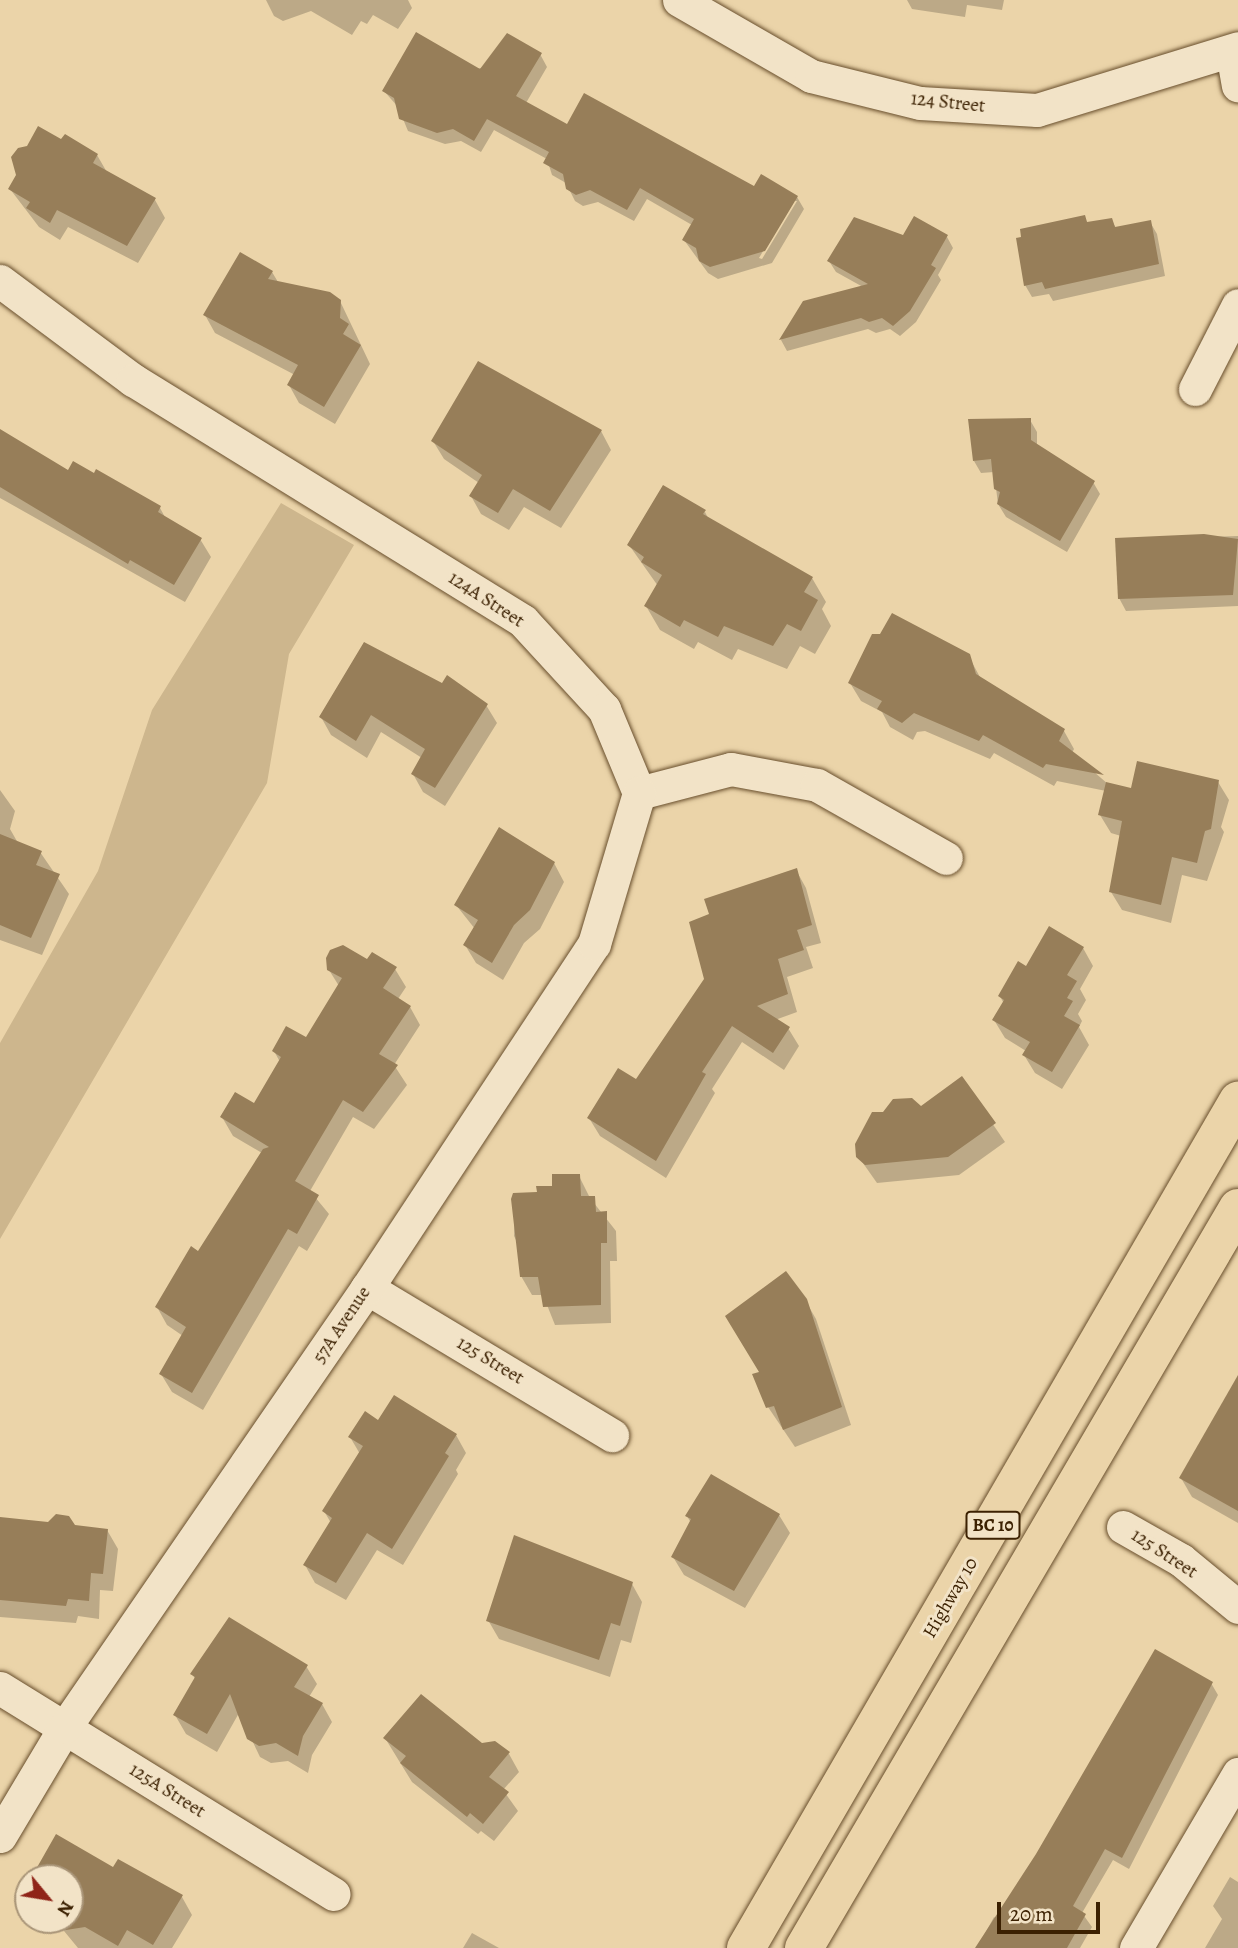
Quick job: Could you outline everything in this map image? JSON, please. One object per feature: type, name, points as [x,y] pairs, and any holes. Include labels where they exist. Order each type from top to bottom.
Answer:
[{"type":"highway","name":"Highway 10","points":[[746,1948],[1238,1101]]},
{"type":"highway","name":"BC 10","points":[[804,1948],[1238,1208]]},
{"type":"street","name":"124 Street","points":[[679,0],[811,76],[920,103],[1037,110],[1235,50]]},
{"type":"street","points":[[1235,50],[1238,85]]},
{"type":"street","name":"124A Street","points":[[0,281],[134,380],[523,621],[604,709],[639,793]]},
{"type":"street","points":[[1195,389],[1238,306]]},
{"type":"street","points":[[639,793],[731,769],[817,785],[946,858]]},
{"type":"street","name":"57A Avenue","points":[[0,1836],[65,1727],[367,1288],[594,944],[639,793]]},
{"type":"street","name":"125 Street","points":[[367,1288],[612,1435]]},
{"type":"street","name":"125 Street","points":[[1123,1527],[1181,1560],[1238,1607]]},
{"type":"street","name":"125A Street","points":[[0,1688],[334,1894]]},
{"type":"street","points":[[1136,1948],[1238,1774]]},
{"type":"shaded area","points":[[281,503],[354,545],[289,654],[267,783],[0,1239],[0,1043],[98,871],[152,710]]},
{"type":"building","points":[[416,32],[480,69],[507,33],[542,53],[516,96],[567,124],[584,93],[754,186],[761,174],[798,196],[765,251],[710,267],[699,261],[696,248],[682,240],[694,219],[640,188],[627,210],[590,190],[576,195],[566,189],[563,174],[543,163],[549,152],[487,119],[474,141],[453,129],[437,133],[399,119],[394,98],[382,91]]},
{"type":"building","points":[[38,126],[61,139],[65,134],[98,154],[93,163],[156,198],[127,246],[57,210],[50,223],[26,208],[30,202],[8,189],[16,175],[11,157],[18,148],[27,146]]},
{"type":"building","points":[[1085,215],[1087,222],[1112,218],[1115,227],[1151,220],[1159,264],[1045,289],[1042,282],[1024,286],[1016,238],[1021,237],[1020,229]]},
{"type":"building","points":[[914,216],[948,235],[931,265],[936,268],[910,311],[893,326],[882,318],[869,322],[861,318],[779,340],[803,301],[868,284],[827,261],[854,217],[903,235]]},
{"type":"building","points":[[240,252],[273,271],[268,279],[330,292],[341,300],[340,318],[349,324],[343,334],[361,345],[324,407],[287,385],[298,365],[203,315]]},
{"type":"building","points":[[478,361],[602,430],[550,511],[513,489],[498,513],[469,496],[482,475],[431,441]]},
{"type":"building","points":[[1031,418],[1031,440],[1095,481],[1060,541],[997,504],[1000,492],[994,489],[991,459],[973,461],[968,419]]},
{"type":"building","points":[[0,429],[68,470],[73,461],[94,473],[96,469],[161,506],[158,512],[202,538],[174,585],[130,560],[128,564],[0,487]]},
{"type":"building","points":[[663,485],[706,510],[703,514],[813,577],[804,592],[818,600],[801,631],[787,624],[773,646],[724,626],[718,637],[684,620],[680,627],[644,606],[662,575],[641,562],[644,557],[627,545]]},
{"type":"building","points":[[1204,534],[1238,539],[1233,595],[1118,599],[1115,538]]},
{"type":"building","points":[[892,613],[970,654],[976,674],[1065,729],[1059,741],[1104,775],[1046,764],[1043,768],[983,735],[979,741],[914,713],[902,723],[877,709],[882,701],[848,683],[872,634],[880,634]]},
{"type":"building","points":[[364,642],[442,683],[447,675],[488,704],[435,788],[411,774],[425,749],[371,715],[356,741],[319,717]]},
{"type":"building","points":[[1137,761],[1219,780],[1211,829],[1205,831],[1197,863],[1172,857],[1161,905],[1109,892],[1122,821],[1098,815],[1106,782],[1131,788]]},
{"type":"building","points":[[499,827],[555,862],[530,910],[514,925],[492,963],[463,945],[478,920],[454,905]]},
{"type":"building","points":[[0,834],[42,851],[36,865],[60,874],[31,938],[0,925]]},
{"type":"building","points":[[797,868],[812,925],[797,930],[804,950],[778,959],[788,994],[757,1006],[790,1027],[773,1053],[732,1026],[702,1072],[706,1074],[656,1161],[587,1118],[618,1068],[636,1079],[704,979],[689,922],[709,914],[704,899]]},
{"type":"building","points":[[1049,926],[1084,947],[1067,975],[1077,981],[1067,998],[1073,1001],[1064,1016],[1080,1025],[1052,1072],[1022,1055],[1030,1042],[992,1020],[1004,1000],[998,996],[1018,961],[1026,966]]},
{"type":"building","points":[[343,945],[367,959],[372,952],[397,967],[383,988],[411,1006],[379,1054],[398,1065],[363,1112],[343,1100],[295,1181],[319,1195],[297,1234],[288,1229],[192,1393],[159,1374],[186,1327],[155,1307],[191,1246],[198,1251],[263,1149],[269,1147],[220,1117],[235,1092],[254,1103],[281,1057],[272,1051],[286,1026],[306,1037],[342,978],[327,970],[326,958],[330,950]]},
{"type":"building","points":[[962,1076],[996,1123],[948,1157],[865,1165],[856,1157],[855,1144],[872,1112],[883,1112],[893,1099],[912,1098],[921,1106]]},
{"type":"building","points":[[552,1174],[580,1174],[581,1196],[595,1196],[596,1212],[607,1211],[607,1243],[601,1243],[601,1305],[543,1307],[538,1277],[520,1277],[511,1199],[513,1193],[537,1192],[536,1186],[552,1186]]},
{"type":"building","points":[[786,1271],[807,1299],[842,1407],[783,1430],[774,1406],[766,1408],[752,1374],[759,1372],[725,1316]]},
{"type":"building","points":[[1238,1375],[1238,1511],[1179,1478]]},
{"type":"building","points":[[394,1395],[457,1434],[445,1453],[449,1456],[392,1549],[367,1533],[336,1583],[303,1565],[332,1518],[322,1511],[363,1446],[348,1437],[365,1411],[378,1420]]},
{"type":"building","points":[[711,1474],[780,1514],[734,1591],[671,1557],[691,1519],[685,1516]]},
{"type":"building","points":[[56,1514],[69,1516],[75,1525],[108,1529],[103,1574],[91,1573],[89,1601],[68,1599],[66,1606],[0,1600],[0,1517],[48,1522]]},
{"type":"building","points":[[514,1535],[633,1582],[620,1626],[611,1623],[599,1660],[486,1621]]},
{"type":"building","points":[[229,1617],[308,1665],[294,1687],[323,1703],[303,1736],[298,1756],[276,1743],[259,1746],[247,1739],[230,1694],[207,1734],[173,1715],[195,1677],[190,1674]]},
{"type":"building","points":[[1155,1649],[1213,1682],[1122,1858],[1105,1849],[1073,1906],[1086,1914],[1067,1948],[975,1948],[1036,1854]]},
{"type":"building","points":[[421,1694],[482,1743],[495,1741],[510,1752],[489,1777],[509,1792],[483,1824],[470,1813],[467,1817],[400,1763],[406,1756],[383,1738]]},
{"type":"building","points":[[56,1834],[113,1867],[118,1859],[183,1895],[153,1945],[127,1930],[118,1946],[84,1927],[84,1864],[39,1864]]}]
